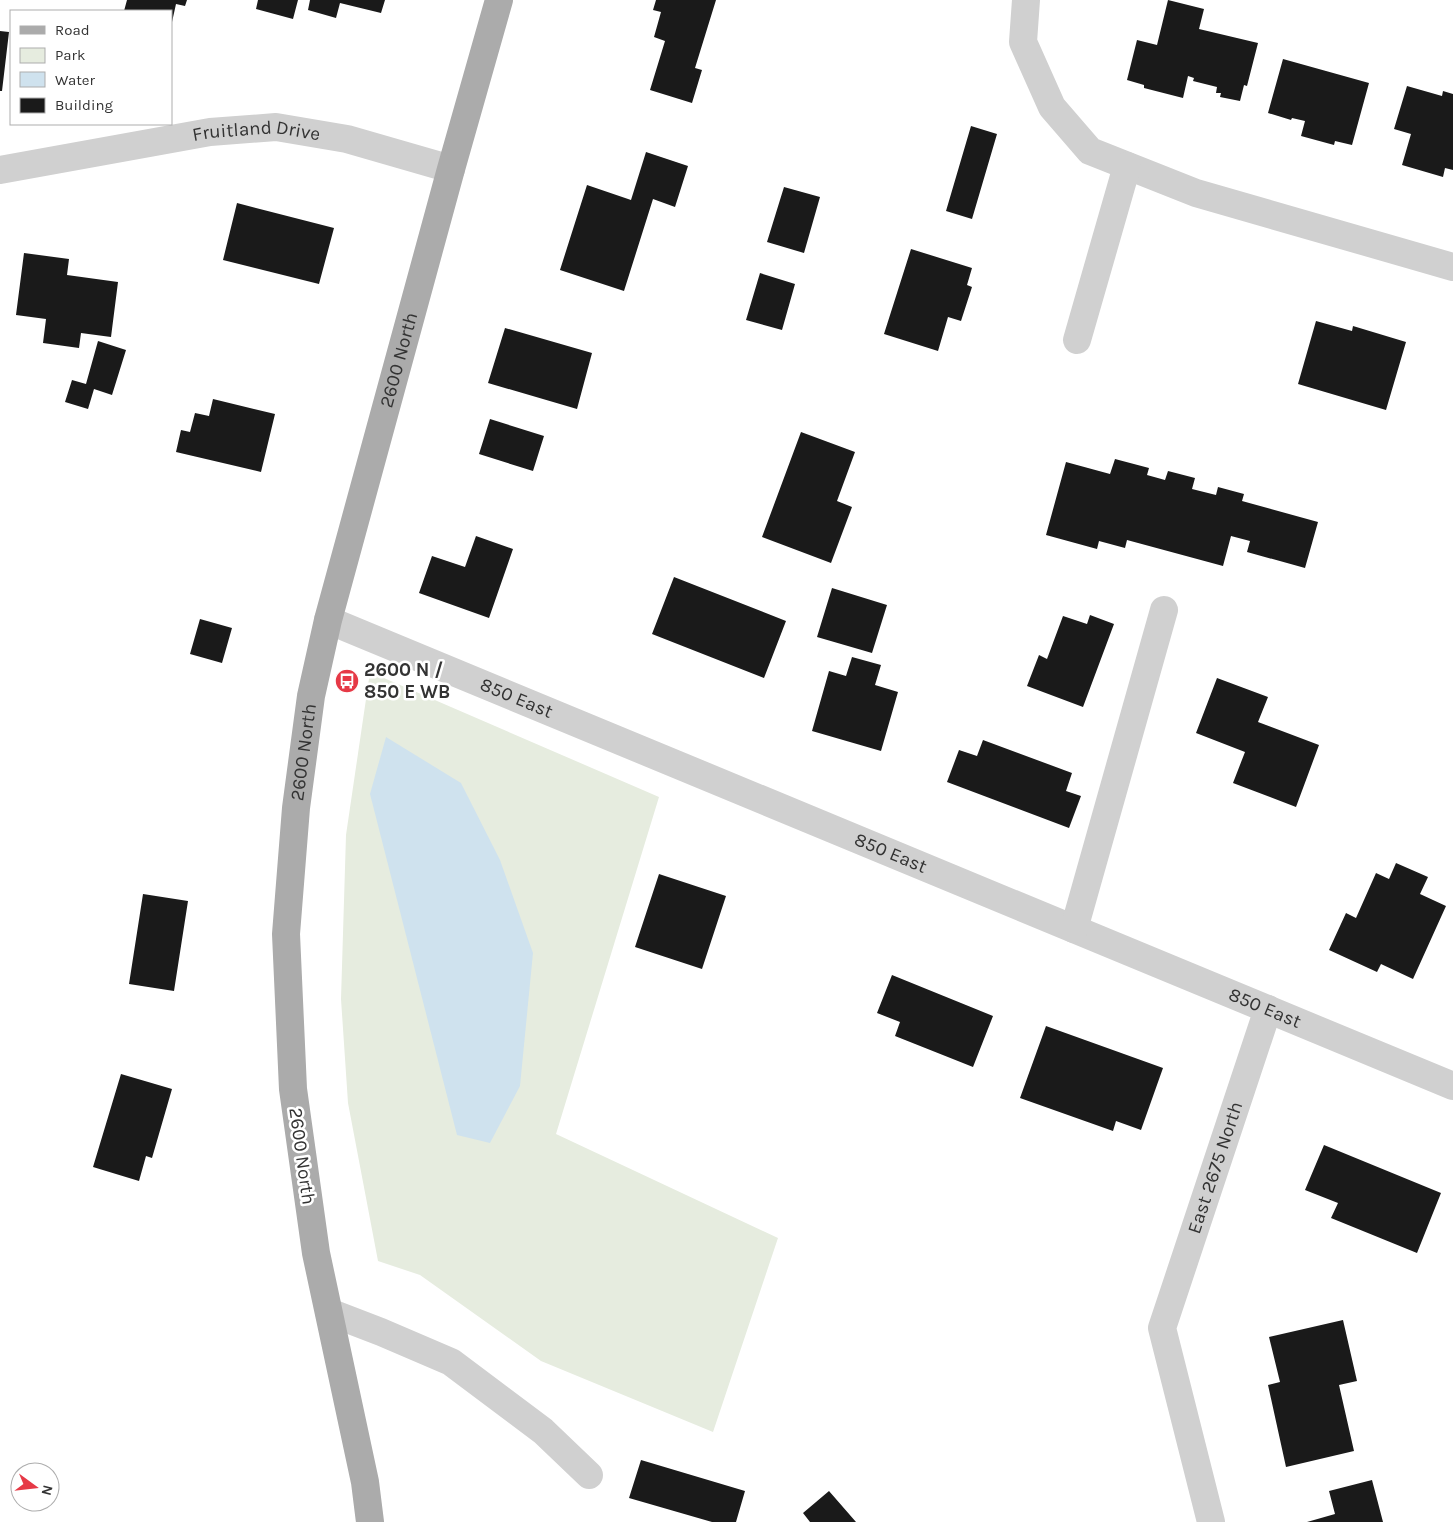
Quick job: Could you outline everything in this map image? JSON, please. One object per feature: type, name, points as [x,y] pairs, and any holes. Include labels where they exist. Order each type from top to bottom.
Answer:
[{"type":"main road","name":"2600 North","points":[[370,1522],[365,1482],[316,1252],[293,1089],[286,934],[297,798],[311,696],[328,620],[499,0]]},
{"type":"street","points":[[1026,0],[1023,42],[1052,107],[1090,151],[1196,193],[1453,267]]},
{"type":"street","name":"Fruitland Drive","points":[[0,170],[210,132],[276,127],[347,139],[451,169]]},
{"type":"street","points":[[1076,340],[1127,166]]},
{"type":"street","points":[[1074,929],[1164,610]]},
{"type":"street","name":"850 East","points":[[328,620],[1453,1086]]},
{"type":"street","name":"East 2675 North","points":[[1211,1522],[1162,1328],[1268,1009]]},
{"type":"street","points":[[329,1312],[451,1362],[544,1431],[589,1475]]},
{"type":"green space","points":[[370,672],[659,797],[556,1134],[778,1238],[713,1432],[541,1361],[420,1275],[378,1261],[348,1103],[341,999],[346,835]]},
{"type":"water","points":[[386,737],[461,783],[500,860],[533,953],[520,1086],[490,1143],[457,1135],[370,794]]},
{"type":"building","points":[[127,0],[187,0],[185,6],[176,4],[172,22],[172,10],[124,10]]},
{"type":"building","points":[[258,0],[298,0],[293,19],[256,9]]},
{"type":"building","points":[[310,0],[385,0],[381,13],[340,3],[336,18],[308,10]]},
{"type":"building","points":[[656,0],[716,0],[695,68],[702,70],[692,103],[650,90],[665,41],[654,37],[661,12],[653,10]]},
{"type":"building","points":[[1168,0],[1204,9],[1199,29],[1258,43],[1247,86],[1244,85],[1240,101],[1220,97],[1221,93],[1216,93],[1217,87],[1193,81],[1194,78],[1188,76],[1183,98],[1144,88],[1144,85],[1127,80],[1137,40],[1157,45]]},
{"type":"building","points":[[0,31],[9,32],[2,91],[0,91]]},
{"type":"building","points":[[1283,59],[1369,83],[1352,145],[1335,141],[1334,145],[1301,136],[1305,121],[1292,118],[1291,120],[1268,113]]},
{"type":"building","points":[[1407,86],[1442,96],[1443,91],[1453,94],[1453,170],[1445,168],[1443,177],[1402,165],[1411,134],[1394,129]]},
{"type":"building","points":[[971,126],[997,134],[972,219],[946,211]]},
{"type":"building","points":[[646,152],[688,166],[675,207],[653,199],[624,291],[560,270],[587,185],[631,200]]},
{"type":"building","points":[[784,187],[820,197],[804,253],[767,242]]},
{"type":"building","points":[[237,203],[334,228],[319,284],[223,260]]},
{"type":"building","points":[[911,249],[972,268],[967,285],[972,287],[961,321],[948,317],[938,351],[884,334]]},
{"type":"building","points":[[24,253],[69,259],[67,275],[118,282],[111,337],[81,333],[79,348],[43,343],[46,319],[16,315]]},
{"type":"building","points":[[760,273],[795,284],[782,330],[746,320]]},
{"type":"building","points":[[1316,321],[1352,331],[1353,326],[1406,342],[1386,410],[1298,384]]},
{"type":"building","points":[[505,328],[592,353],[577,409],[488,383]]},
{"type":"building","points":[[98,341],[126,350],[112,395],[94,389],[88,409],[65,402],[72,380],[86,384]]},
{"type":"building","points":[[213,399],[275,414],[261,472],[176,452],[181,430],[190,432],[195,413],[209,416]]},
{"type":"building","points":[[490,419],[544,436],[533,471],[479,454]]},
{"type":"building","points":[[801,432],[855,452],[837,501],[852,507],[831,563],[762,537]]},
{"type":"building","points":[[1115,459],[1149,468],[1147,475],[1165,480],[1168,471],[1195,478],[1192,489],[1216,495],[1218,487],[1244,494],[1242,501],[1318,522],[1305,568],[1247,552],[1250,541],[1231,536],[1223,566],[1127,540],[1125,548],[1099,541],[1097,549],[1046,535],[1066,462],[1110,474]]},
{"type":"building","points":[[476,536],[513,549],[489,618],[419,593],[432,556],[465,567]]},
{"type":"building","points":[[674,577],[786,621],[764,678],[652,634]]},
{"type":"building","points":[[832,588],[887,605],[872,653],[817,637]]},
{"type":"building","points":[[1090,615],[1114,624],[1083,707],[1027,686],[1039,655],[1047,659],[1063,616],[1087,624]]},
{"type":"building","points":[[200,619],[232,628],[222,663],[190,654]]},
{"type":"building","points":[[852,657],[881,665],[875,685],[898,692],[881,751],[812,731],[829,671],[846,676]]},
{"type":"building","points":[[1217,678],[1268,697],[1258,722],[1319,745],[1296,807],[1233,783],[1245,752],[1196,733]]},
{"type":"building","points":[[983,740],[1072,773],[1066,791],[1081,796],[1069,828],[947,782],[959,750],[977,756]]},
{"type":"building","points":[[1396,863],[1428,877],[1420,894],[1446,906],[1413,979],[1381,964],[1377,972],[1329,950],[1346,913],[1356,918],[1376,873],[1389,879]]},
{"type":"building","points":[[659,874],[726,896],[702,969],[635,947]]},
{"type":"building","points":[[143,894],[188,901],[174,991],[129,984]]},
{"type":"building","points":[[892,975],[993,1016],[973,1067],[895,1036],[900,1022],[877,1013]]},
{"type":"building","points":[[1046,1026],[1163,1068],[1141,1130],[1116,1121],[1113,1131],[1020,1098]]},
{"type":"building","points":[[121,1074],[172,1089],[152,1158],[146,1156],[139,1181],[93,1167]]},
{"type":"building","points":[[1324,1145],[1441,1193],[1417,1253],[1331,1218],[1338,1203],[1305,1190]]},
{"type":"building","points":[[1343,1320],[1357,1381],[1339,1385],[1354,1451],[1286,1467],[1268,1385],[1280,1382],[1269,1337]]},
{"type":"building","points":[[641,1460],[745,1491],[736,1522],[712,1522],[629,1498]]},
{"type":"building","points":[[1372,1480],[1383,1522],[1307,1522],[1335,1514],[1329,1491]]},
{"type":"building","points":[[829,1491],[856,1522],[810,1522],[803,1513]]},
{"type":"place","name":"2600 N / 850 E WB","points":[[347,681]]}]
